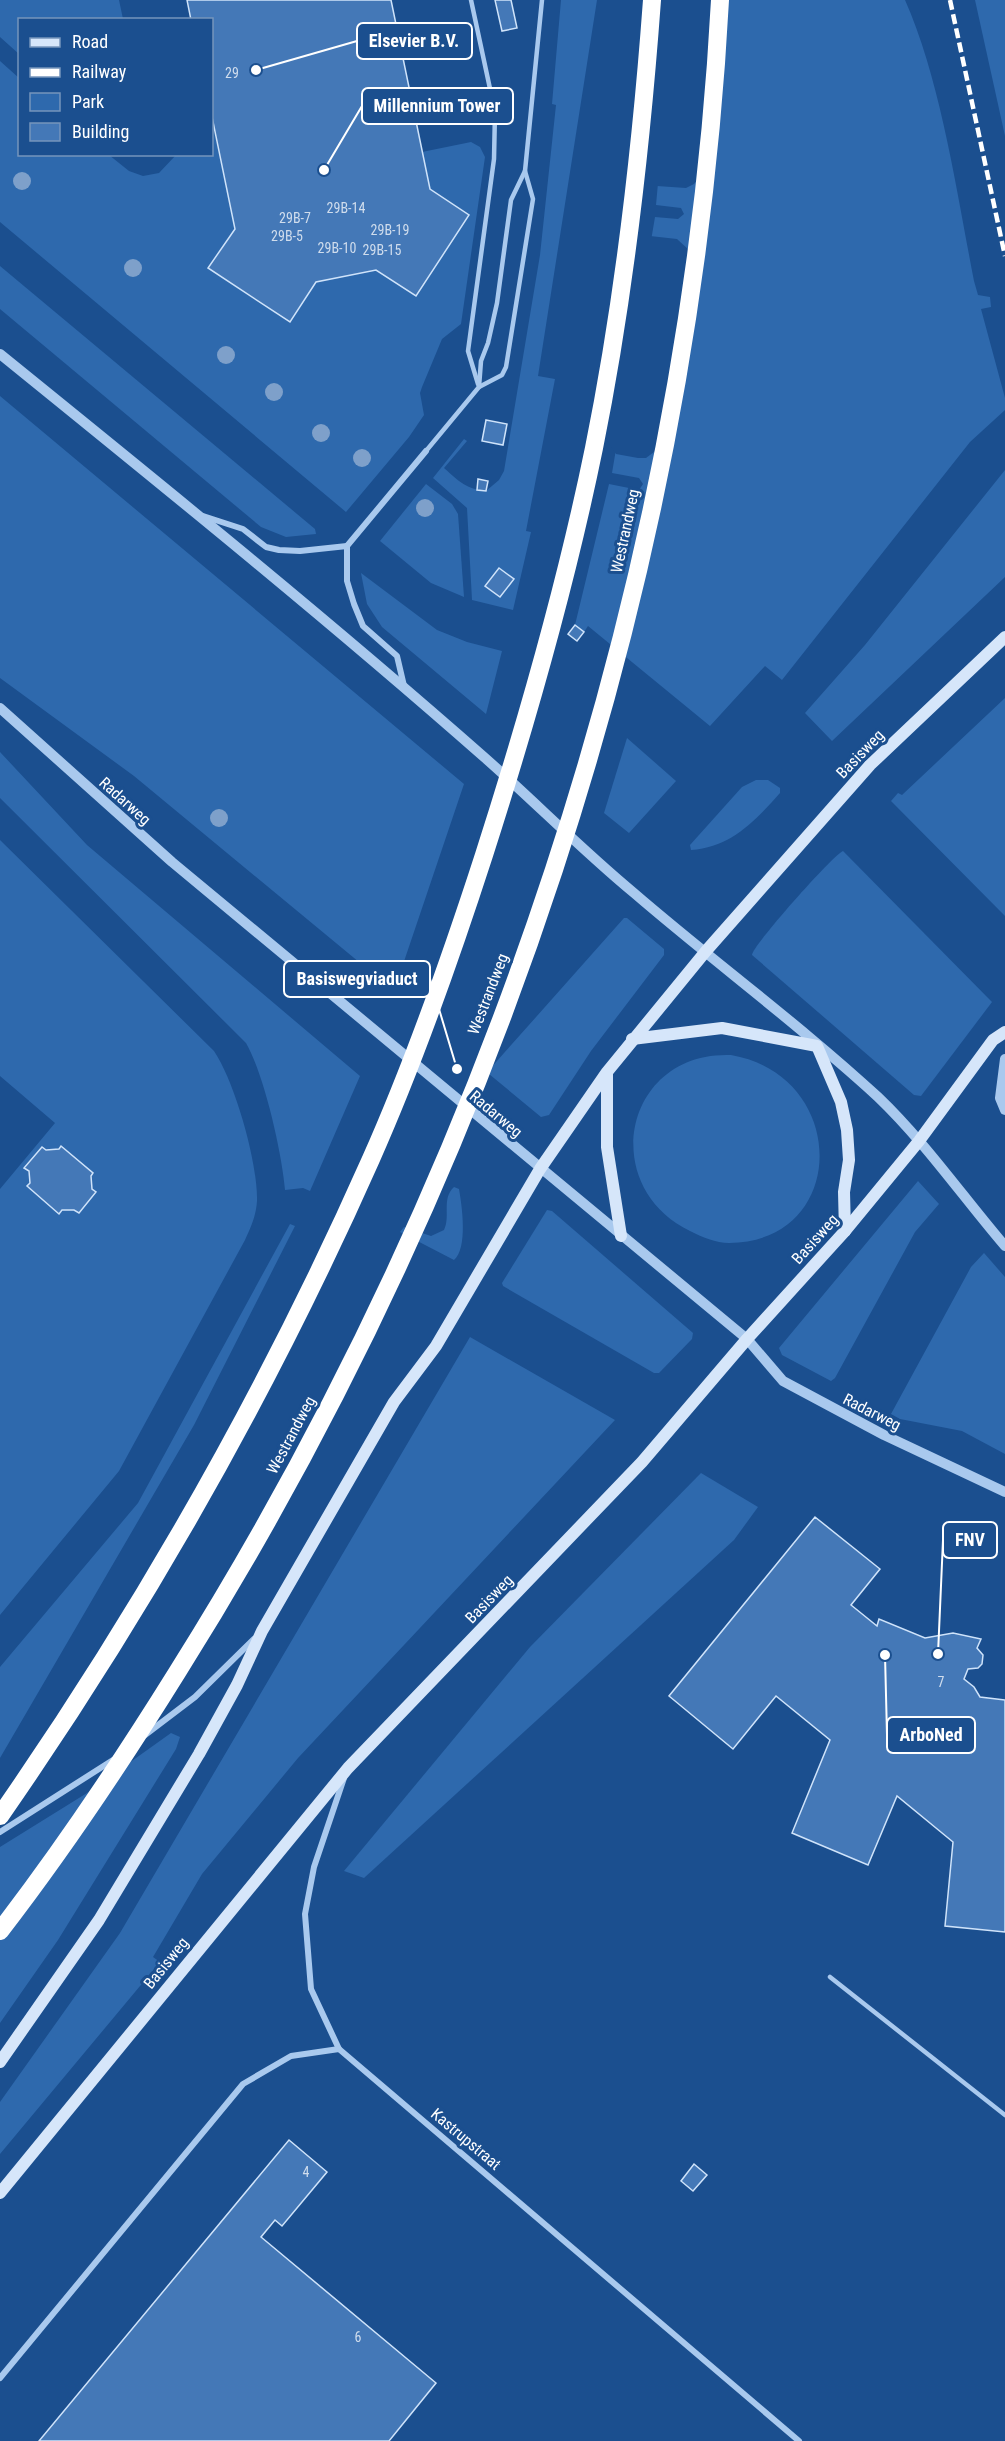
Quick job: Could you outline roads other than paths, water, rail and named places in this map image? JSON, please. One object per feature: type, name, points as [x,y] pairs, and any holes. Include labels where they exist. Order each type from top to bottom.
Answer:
[{"type":"highway","points":[[0,1816],[135,1611],[262,1387],[373,1155],[461,924],[520,743],[594,449],[637,177],[652,0]]},
{"type":"highway","name":"Westrandweg","points":[[0,1931],[52,1864],[124,1757],[266,1525],[332,1401],[432,1195],[523,958],[560,847],[596,725],[628,609],[657,473],[683,338],[698,226],[714,83],[720,0]]},
{"type":"main road","name":"Basisweg","points":[[607,1072],[706,951],[870,765],[1005,637]]},
{"type":"main road","points":[[632,1039],[722,1028],[818,1046],[841,1102],[847,1130],[849,1160],[844,1191],[845,1231]]},
{"type":"main road","name":"Basisweg","points":[[0,2193],[348,1768],[634,1471],[747,1339],[845,1231],[919,1141],[993,1040],[1005,1032]]},
{"type":"main road","points":[[0,2062],[99,1920],[199,1754],[237,1685],[262,1631],[394,1402],[436,1346],[540,1169],[607,1072]]},
{"type":"main road","points":[[607,1072],[608,1147],[621,1236]]},
{"type":"street","points":[[0,354],[197,513],[405,689],[484,757],[632,892],[706,951],[879,1098],[919,1141],[1005,1246]]},
{"type":"street","points":[[405,689],[397,656],[363,626],[347,581],[346,546],[426,451]]},
{"type":"street","points":[[197,513],[243,529],[266,547],[279,550],[300,551],[346,546]]},
{"type":"street","name":"Radarweg","points":[[0,708],[171,862],[747,1339],[783,1381],[884,1435],[1005,1492]]},
{"type":"street","points":[[1005,1059],[1000,1098],[1005,1110]]},
{"type":"street","points":[[0,1832],[119,1756],[195,1697],[262,1631]]},
{"type":"street","name":"Kastrupstraat","points":[[348,1768],[315,1867],[305,1914],[311,1989],[339,2049],[799,2441]]},
{"type":"street","points":[[0,2378],[243,2084],[291,2056],[339,2049]]},
{"type":"lane","points":[[471,0],[495,112],[494,159],[468,351],[479,387]]},
{"type":"lane","points":[[426,451],[479,387],[502,375],[511,346],[533,199],[525,171],[542,0]]},
{"type":"lane","points":[[479,387],[481,361],[488,343],[497,303],[510,200],[525,171]]},
{"type":"lane","points":[[830,1977],[1005,2115]]},
{"type":"railway","points":[[950,0],[1005,256]]},
{"type":"place","name":"Elsevier B.V.","points":[[256,70]]},
{"type":"place","name":"Millennium Tower","points":[[324,170]]},
{"type":"place","name":"Basiswegviaduct","points":[[457,1069]]},
{"type":"place","name":"FNV","points":[[938,1654]]},
{"type":"place","name":"ArboNed","points":[[885,1655]]}]
